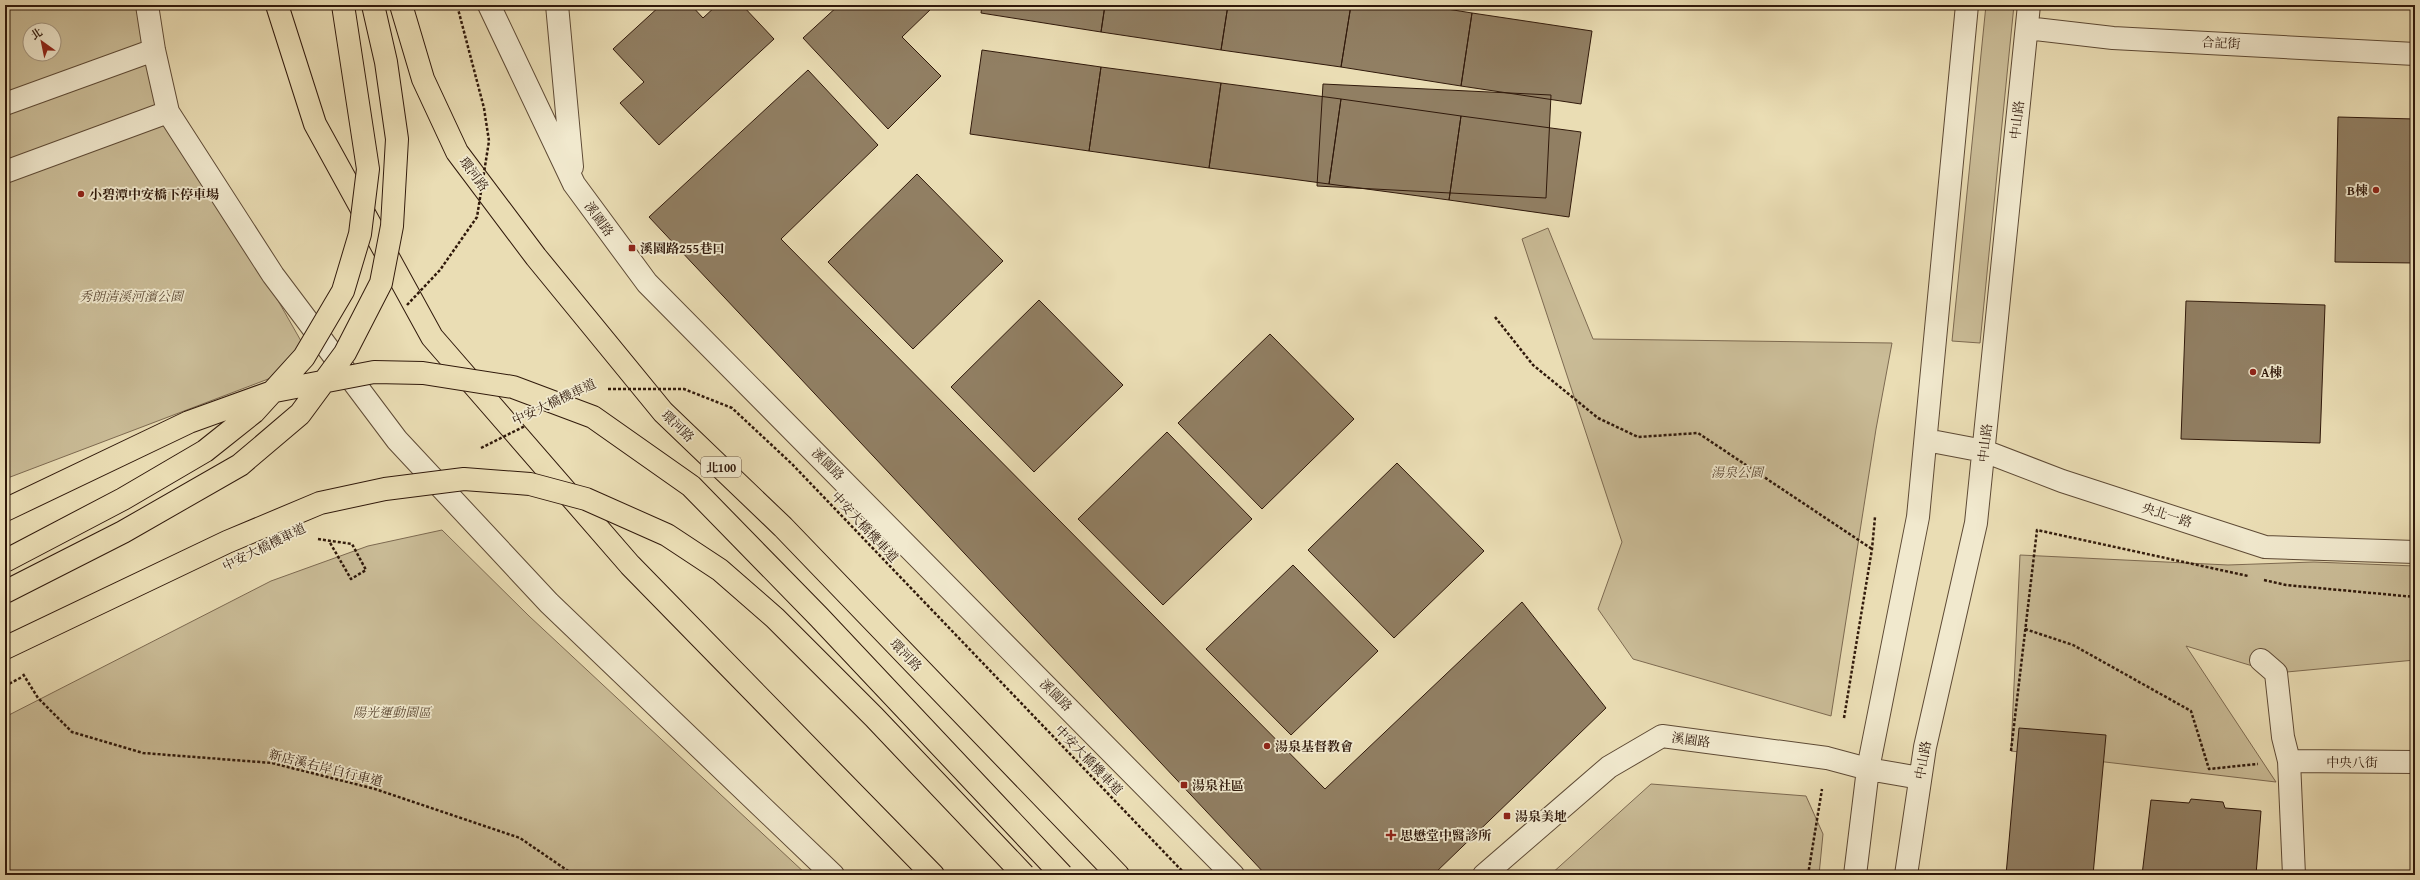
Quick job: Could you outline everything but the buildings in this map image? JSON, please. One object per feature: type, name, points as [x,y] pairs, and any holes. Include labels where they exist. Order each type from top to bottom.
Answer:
[{"type":"highway","points":[[277,5],[315,124],[432,337],[630,565],[933,875]]},
{"type":"highway","points":[[5,561],[123,500],[206,451],[254,412],[304,357],[343,291],[360,234],[368,169],[343,5]]},
{"type":"highway","points":[[5,592],[123,532],[240,465],[300,414],[345,353],[381,283],[392,226],[397,139],[386,62],[373,5]]},
{"type":"highway","name":"環河路","points":[[402,5],[423,79],[457,152],[536,257],[663,412],[783,527],[1118,875]]},
{"type":"highway","points":[[5,510],[189,422],[275,391],[374,372],[423,373],[513,387],[593,417],[691,486],[819,617],[1062,875]]},
{"type":"highway","points":[[5,648],[227,542],[320,503],[385,489],[464,479],[530,484],[586,499],[667,535],[720,570],[775,618],[874,717],[1024,875]]},
{"type":"street","points":[[147,5],[154,50],[168,112],[273,275],[397,440],[549,603],[833,875]]},
{"type":"street","name":"溪園路","points":[[489,5],[574,184],[647,283],[1233,875]]},
{"type":"street","points":[[557,5],[574,184]]},
{"type":"street","points":[[1855,875],[1868,769],[1918,517],[1967,5]]},
{"type":"street","name":"中山路","points":[[1906,875],[1925,747],[1976,523],[2029,5]]},
{"type":"street","name":"合記街","points":[[2027,28],[2113,38],[2415,54]]},
{"type":"street","points":[[5,104],[154,50]]},
{"type":"street","points":[[5,172],[168,112]]},
{"type":"street","name":"央北一路","points":[[1926,440],[1984,451],[2062,481],[2265,547],[2415,552]]},
{"type":"street","points":[[2261,660],[2276,673],[2283,737],[2289,762],[2294,875]]},
{"type":"street","name":"溪園路","points":[[1484,875],[1608,767],[1662,736],[1827,758],[1868,769],[1920,778]]},
{"type":"street","name":"中央八街","points":[[2289,762],[2415,762]]},
{"type":"path","points":[[1495,317],[1533,365],[1598,418],[1638,437],[1698,433],[1872,549]]},
{"type":"path","name":"中安大橋機車道","points":[[604,389],[684,389],[732,408],[792,464],[1186,875]]},
{"type":"path","name":"中安大橋機車道","points":[[476,450],[533,423]]},
{"type":"path","points":[[1808,875],[1827,758],[1842,729],[1872,549],[1875,517]]},
{"type":"path","points":[[2011,751],[2038,530],[2255,578]]},
{"type":"path","points":[[329,541],[350,579],[366,570],[352,544]]},
{"type":"path","points":[[2263,580],[2286,585],[2415,597]]},
{"type":"path","points":[[2025,629],[2072,645],[2191,711],[2209,768],[2289,762]]},
{"type":"path","name":"新店溪右岸自行車道","points":[[21,672],[38,698],[72,732],[142,753],[272,763],[375,789],[520,838],[574,875]]},
{"type":"path","points":[[5,686],[31,672]]},
{"type":"green space","name":"秀朗清溪河濱公園","points":[[5,5],[140,5],[154,83],[313,362],[5,479]]},
{"type":"green space","points":[[1986,5],[2014,5],[1980,343],[1952,341]]},
{"type":"green space","name":"湯泉公園","points":[[1548,228],[1593,339],[1892,343],[1876,429],[1831,716],[1633,659],[1598,609],[1622,542],[1522,239]]},
{"type":"green space","name":"陽光運動園區","points":[[442,530],[529,616],[807,875],[5,875],[5,717],[271,581],[368,546]]},
{"type":"green space","points":[[2020,555],[2228,565],[2314,562],[2415,566],[2415,660],[2276,673],[2186,646],[2276,782],[2011,751]]},
{"type":"green space","points":[[1651,784],[1806,796],[1823,834],[1819,875],[1550,875]]},
{"type":"place","name":"B棟","points":[[2376,190]]},
{"type":"place","name":"小碧潭中安橋下停車場","points":[[81,194]]},
{"type":"place","name":"溪園路255巷口","points":[[632,248]]},
{"type":"place","name":"A棟","points":[[2253,372]]},
{"type":"place","name":"湯泉基督教會","points":[[1267,746]]},
{"type":"place","name":"湯泉社區","points":[[1184,785]]},
{"type":"place","name":"湯泉美地","points":[[1507,816]]},
{"type":"place","name":"思懋堂中醫診所","points":[[1391,835]]}]
